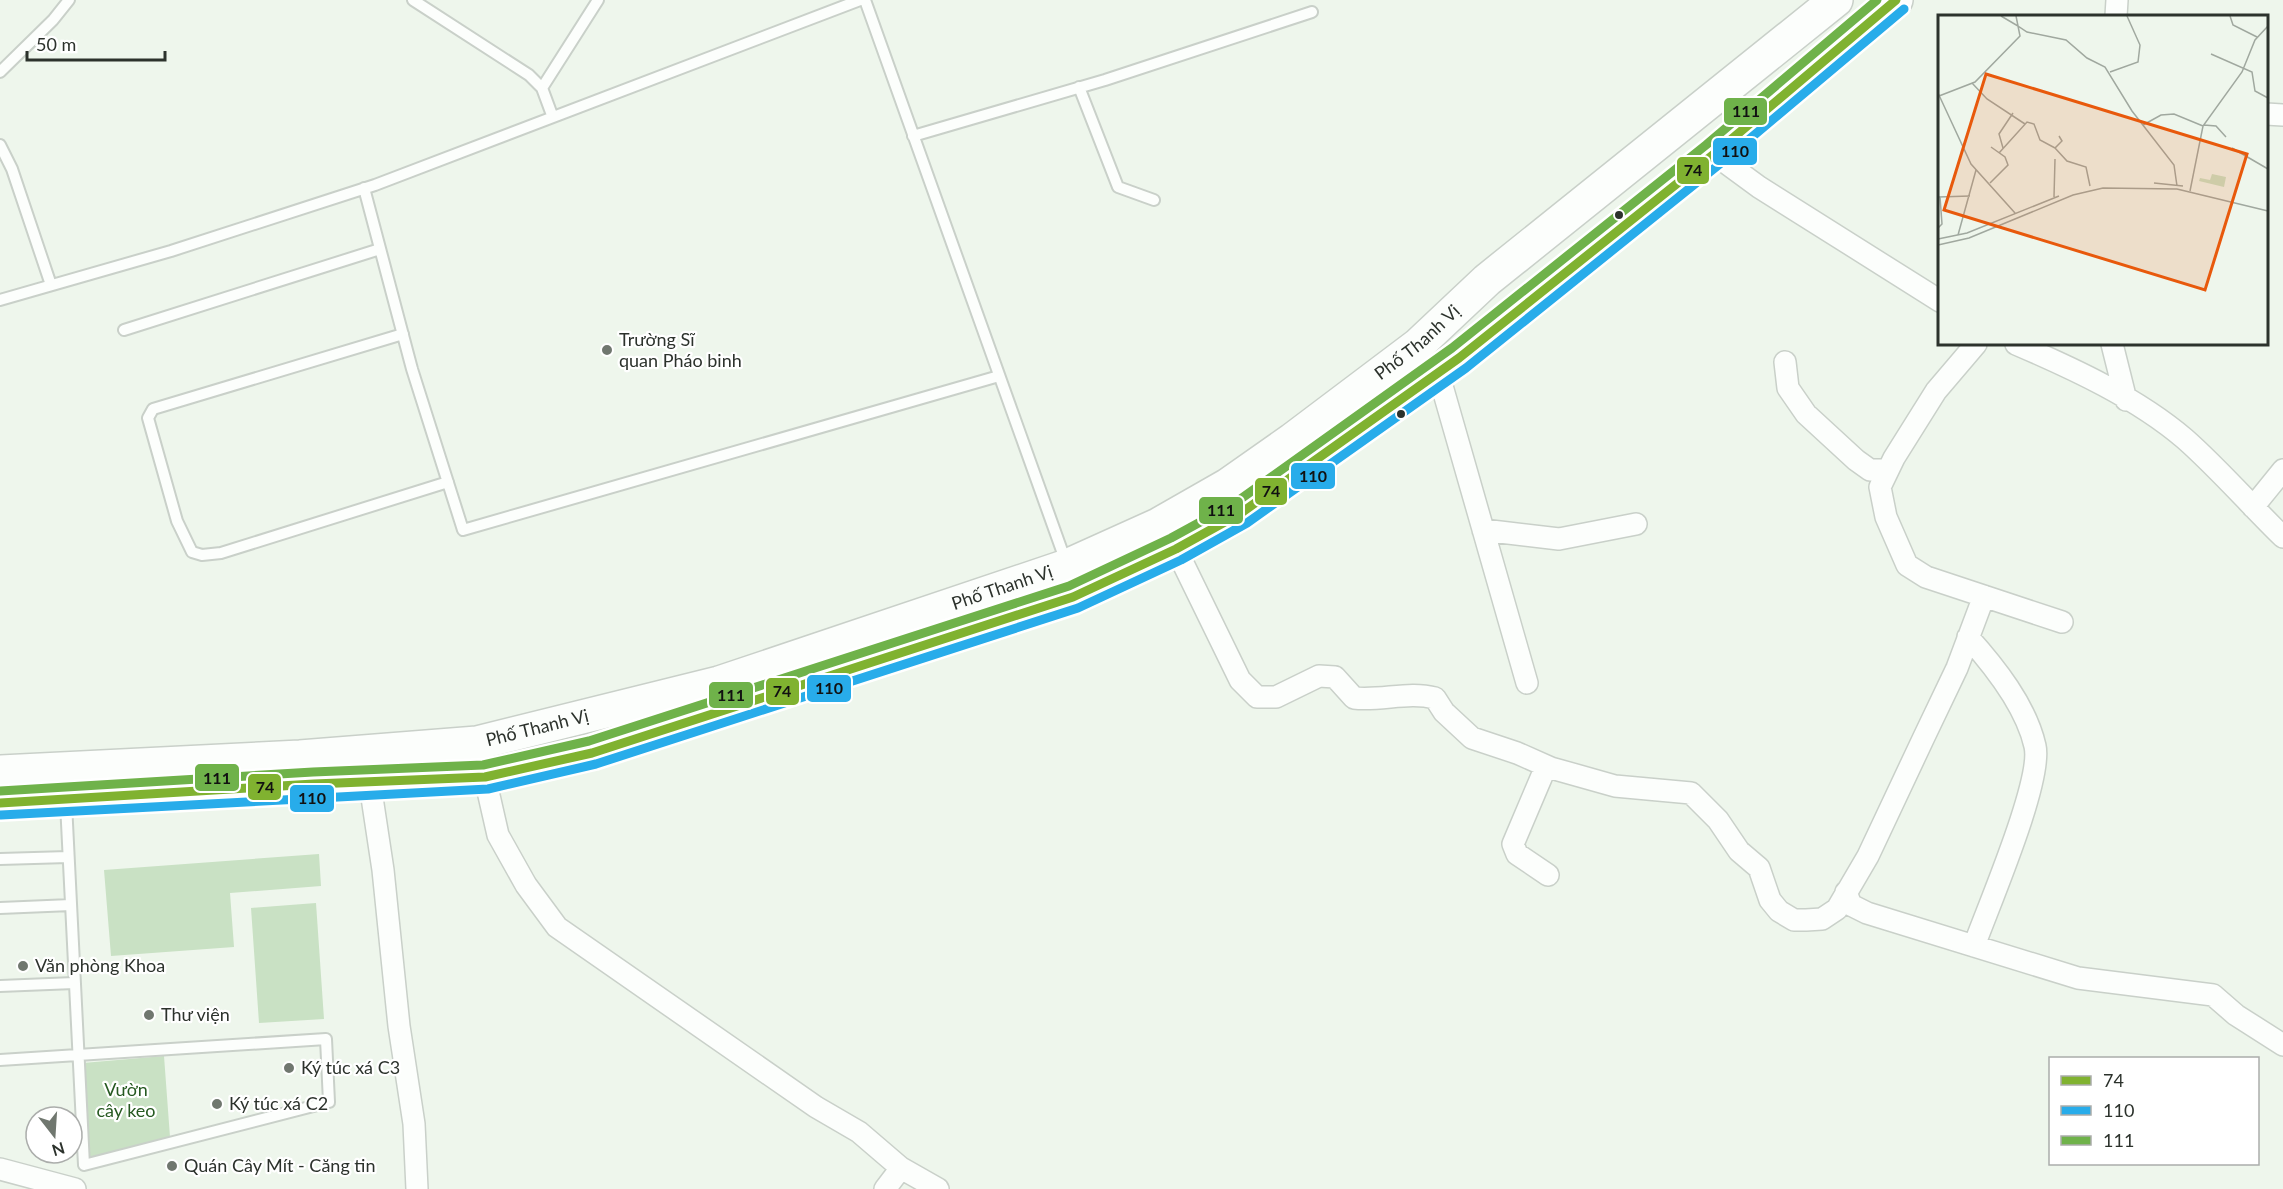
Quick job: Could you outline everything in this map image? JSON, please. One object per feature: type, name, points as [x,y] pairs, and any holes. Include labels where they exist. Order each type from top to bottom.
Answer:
[{"type":"main road","name":"Phố Thanh Vị","points":[[0,772],[65,785],[314,784],[367,768],[719,683],[1067,566],[1168,520],[1228,485],[1292,440],[1418,345],[1487,280],[1836,0]]},
{"type":"main road","name":"Phố Thanh Vị","points":[[0,803],[65,785],[367,768],[485,777],[592,753],[1073,597],[1176,549],[1241,513],[1459,358],[1714,154],[1896,0]]},
{"type":"street","points":[[2116,15],[2117,0]]},
{"type":"street","points":[[2268,114],[2283,115]]},
{"type":"street","points":[[1714,154],[1759,187],[1938,300]]},
{"type":"street","points":[[1975,345],[1936,391],[1888,470],[1881,487],[1884,507],[1907,565],[1926,577],[2062,622]]},
{"type":"street","points":[[2018,345],[2068,366],[2126,400],[2184,439],[2283,537]]},
{"type":"street","points":[[2112,345],[2126,400]]},
{"type":"street","points":[[1785,362],[1788,388],[1806,414],[1870,470],[1888,470]]},
{"type":"street","points":[[1438,372],[1527,683]]},
{"type":"street","points":[[2253,507],[2283,470]]},
{"type":"street","points":[[1483,530],[1559,539],[1636,524]]},
{"type":"street","points":[[1176,549],[1240,680],[1257,697],[1276,698],[1319,676],[1335,677],[1354,698],[1371,700],[1418,694],[1435,698],[1444,712],[1472,738],[1517,753],[1551,768],[1616,786],[1691,793],[1718,820],[1739,851],[1759,868],[1770,900],[1779,911],[1794,920],[1822,919],[1837,909],[1873,845],[1957,668],[1984,596]]},
{"type":"street","points":[[1968,637],[2003,682],[2019,708],[2036,747],[2030,793],[1974,946]]},
{"type":"street","points":[[477,743],[498,835],[526,885],[557,927],[816,1107],[859,1132],[901,1168],[938,1189]]},
{"type":"street","points":[[367,768],[383,870],[399,1026],[414,1124],[417,1189]]},
{"type":"street","points":[[1548,875],[1517,854],[1513,844],[1544,771],[1551,768]]},
{"type":"street","points":[[1845,892],[1851,905],[1867,913],[2078,978],[2213,995],[2236,1015],[2283,1045]]},
{"type":"street","points":[[885,1189],[901,1168]]},
{"type":"street","points":[[0,1169],[75,1189]]},
{"type":"lane","points":[[0,72],[53,20],[69,0]]},
{"type":"lane","points":[[414,0],[529,75],[542,88],[552,115]]},
{"type":"lane","points":[[542,88],[598,0]]},
{"type":"lane","points":[[0,300],[171,251],[364,188],[860,0]]},
{"type":"lane","points":[[865,0],[1067,566]]},
{"type":"lane","points":[[913,136],[1079,87],[1312,12]]},
{"type":"lane","points":[[1079,87],[1118,187],[1154,201]]},
{"type":"lane","points":[[0,145],[12,170],[51,285]]},
{"type":"lane","points":[[364,188],[403,334],[463,530],[999,376]]},
{"type":"lane","points":[[124,330],[380,249]]},
{"type":"lane","points":[[403,334],[153,409],[148,418],[177,521],[192,552],[202,555],[221,553],[448,482]]},
{"type":"lane","points":[[0,1060],[78,1055],[326,1039],[329,1102],[84,1165],[78,1055],[74,983],[65,785]]},
{"type":"lane","points":[[0,859],[68,857]]},
{"type":"lane","points":[[0,908],[71,905]]},
{"type":"lane","points":[[0,986],[74,983]]},
{"type":"green space","points":[[319,854],[321,886],[230,893],[234,947],[111,956],[104,870]]},
{"type":"green space","points":[[316,903],[324,1019],[259,1023],[251,908]]},
{"type":"green space","name":"Vườn cây keo","points":[[164,1056],[170,1137],[89,1158],[83,1063]]},
{"type":"transit line","name":"111","points":[[0,791],[313,772],[483,765],[589,741],[1069,586],[1171,538],[1235,503],[1452,348],[1706,145],[1877,0]]},
{"type":"transit line","name":"74","points":[[0,803],[314,784],[485,777],[592,753],[1073,597],[1176,549],[1241,513],[1459,358],[1714,154],[1896,0]]},
{"type":"transit line","name":"110","points":[[1,815],[488,789],[596,764],[1078,608],[1181,560],[1247,523],[1466,368],[1721,163],[1904,9]]},
{"type":"place","name":"Trường Sĩ quan Pháo binh","points":[[607,350]]},
{"type":"place","name":"Văn phòng Khoa","points":[[23,966]]},
{"type":"place","name":"Thư viện","points":[[149,1015]]},
{"type":"place","name":"Ký túc xá C3","points":[[289,1068]]},
{"type":"place","name":"Ký túc xá C2","points":[[217,1104]]},
{"type":"place","name":"Quán Cây Mít - Căng tin","points":[[172,1166]]}]
